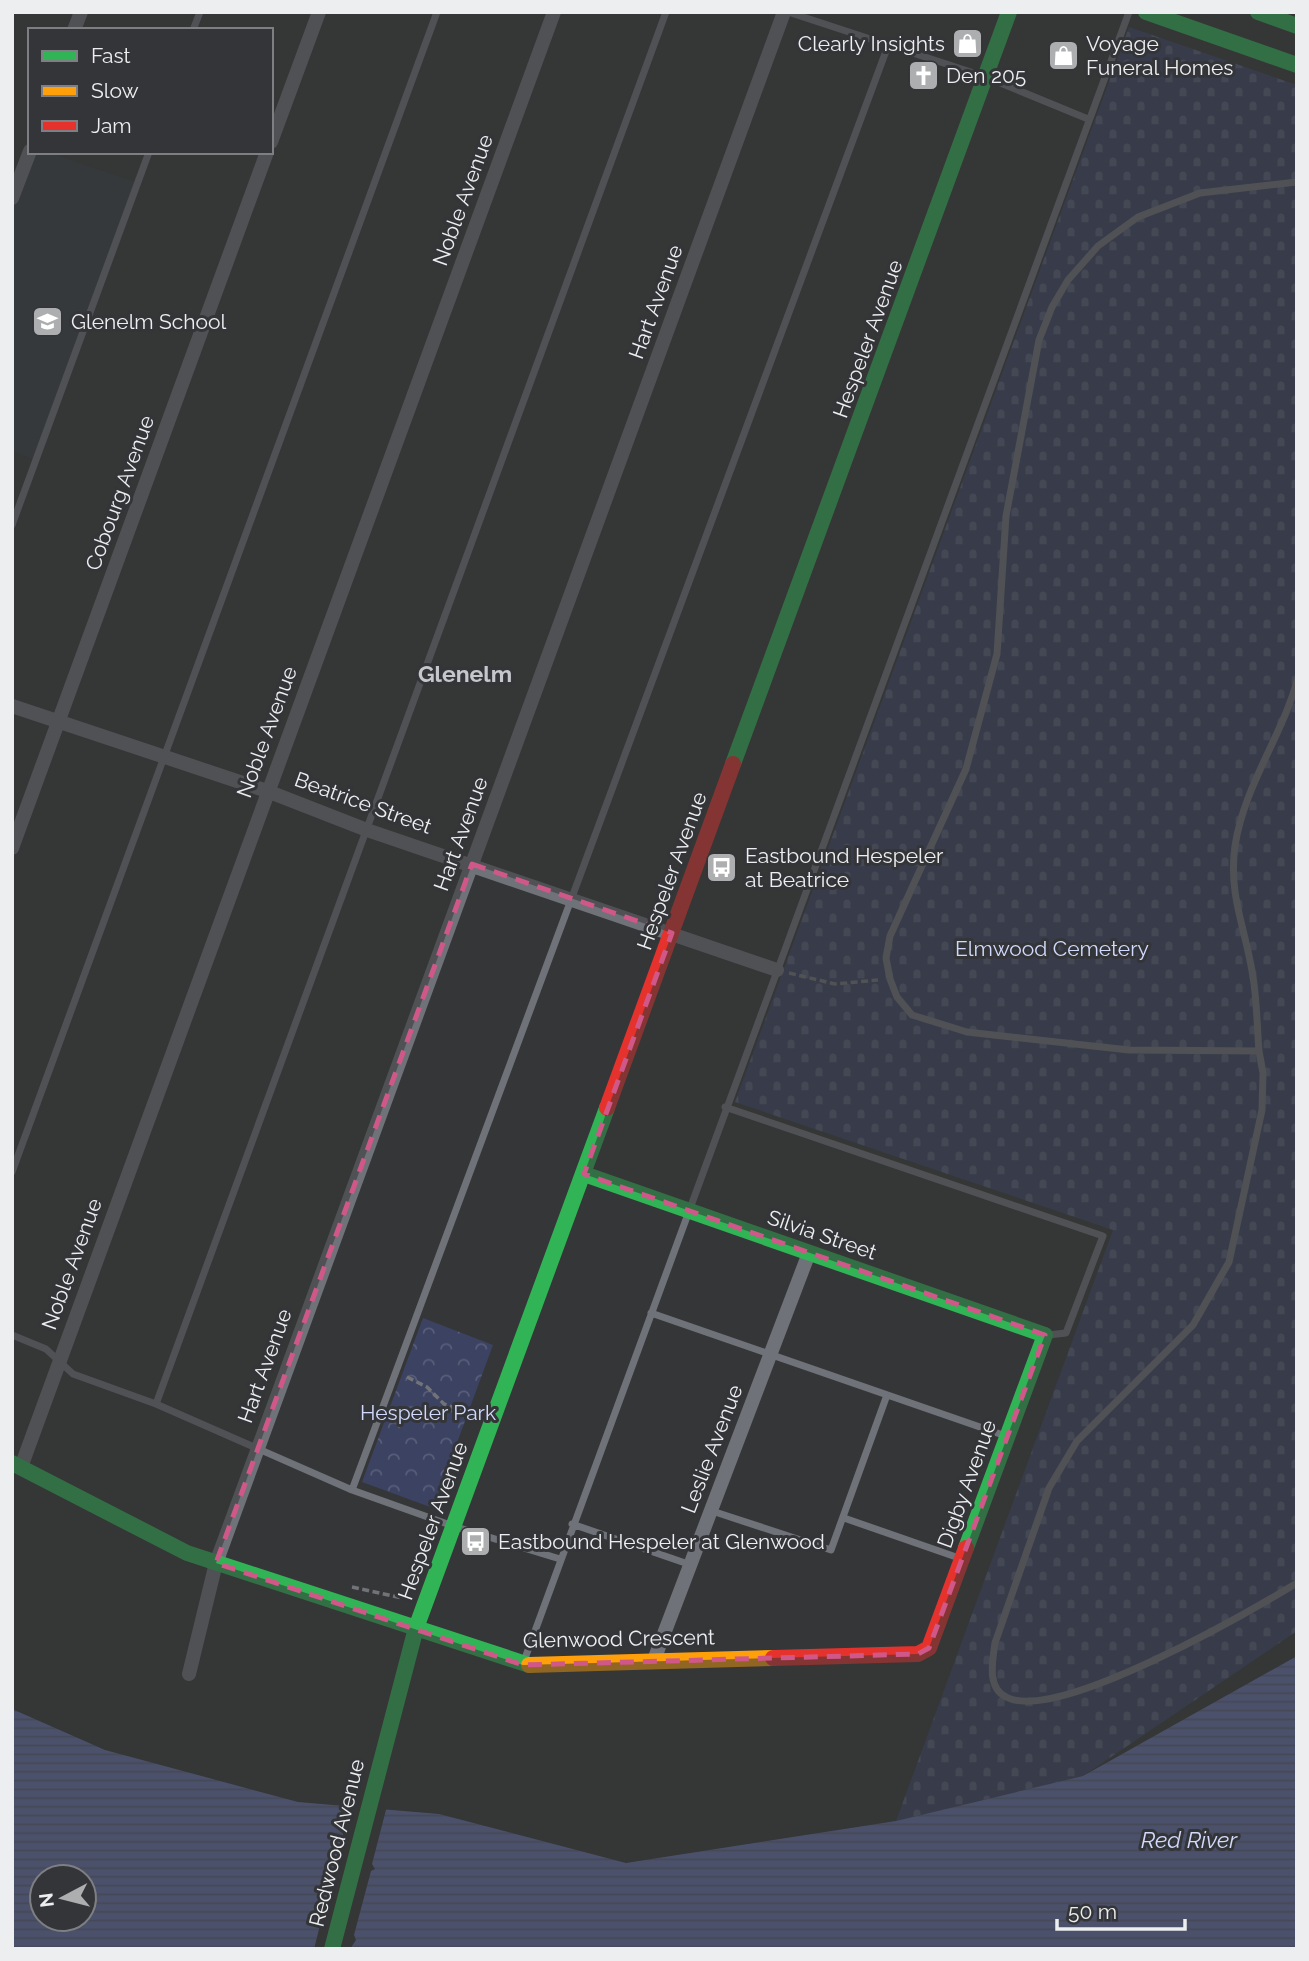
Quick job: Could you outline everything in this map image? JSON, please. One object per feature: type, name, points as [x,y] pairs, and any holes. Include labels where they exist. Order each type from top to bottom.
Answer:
[{"type":"main road","points":[[996,12],[998,43]]},
{"type":"main road","name":"Hespeler Avenue","points":[[383,1747],[416,1628],[1009,12]]},
{"type":"main road","points":[[1146,12],[1297,65]]},
{"type":"main road","points":[[1258,12],[1297,26]]},
{"type":"main road","name":"Silvia Street","points":[[584,1174],[1045,1335]]},
{"type":"main road","name":"Digby Avenue","points":[[929,1648],[1045,1335]]},
{"type":"main road","name":"Glenwood Crescent","points":[[17,1465],[187,1553],[523,1665],[918,1654],[929,1648]]},
{"type":"main road","name":"Redwood Avenue","points":[[332,1949],[383,1747]]},
{"type":"street","points":[[273,137],[319,12]]},
{"type":"street","name":"Noble Avenue","points":[[17,1465],[59,1361],[554,12]]},
{"type":"street","name":"Hart Avenue","points":[[188,1674],[216,1563],[786,12]]},
{"type":"street","points":[[12,198],[29,154]]},
{"type":"street","name":"Cobourg Avenue","points":[[12,848],[266,154]]},
{"type":"street","name":"Beatrice Street","points":[[12,706],[267,791],[368,830],[472,863],[777,970]]},
{"type":"street","name":"Leslie Avenue","points":[[654,1660],[808,1253]]},
{"type":"lane","points":[[12,1172],[437,12]]},
{"type":"lane","points":[[156,1404],[666,12]]},
{"type":"lane","points":[[786,12],[889,43],[986,77],[1088,119]]},
{"type":"lane","points":[[523,1665],[572,1524],[1129,12]]},
{"type":"lane","points":[[352,1490],[889,43]]},
{"type":"lane","points":[[12,525],[148,154]]},
{"type":"lane","points":[[1259,1052],[1129,1050],[967,1032],[912,1015],[897,997],[886,958],[890,936],[966,769],[997,654],[1006,516],[1039,340],[1052,307],[1068,280],[1098,246],[1138,218],[1200,193],[1297,182]]},
{"type":"lane","points":[[1297,681],[1260,765],[1236,842],[1232,871],[1234,902],[1253,976],[1263,1073],[1262,1110],[1229,1262],[1193,1325],[1077,1441],[1049,1488],[995,1643],[992,1669],[995,1685],[1004,1697],[1019,1700],[1102,1683],[1238,1619],[1297,1583]]},
{"type":"lane","points":[[725,1107],[1103,1236],[1066,1333],[1045,1335]]},
{"type":"lane","points":[[651,1313],[1007,1437]]},
{"type":"lane","points":[[12,1335],[46,1349],[73,1374],[156,1404],[352,1490],[453,1527],[560,1559]]},
{"type":"lane","points":[[712,1511],[831,1550],[887,1395]]},
{"type":"lane","points":[[844,1518],[962,1559]]},
{"type":"lane","points":[[572,1524],[691,1565]]},
{"type":"path","points":[[777,970],[835,984],[890,979]]},
{"type":"path","points":[[396,1372],[427,1387],[444,1405],[470,1414]]},
{"type":"path","points":[[343,1584],[402,1598]]},
{"type":"highlighted area","points":[[472,864],[672,933],[584,1174],[1045,1335],[929,1648],[918,1654],[523,1665],[216,1563]]},
{"type":"shaded area","name":"Glenelm School","points":[[29,154],[52,154],[135,182],[34,459],[12,451],[12,193]]},
{"type":"green space","name":"Elmwood Cemetery","points":[[1129,27],[1297,85],[1297,1631],[1083,1776],[896,1821],[1113,1230],[735,1102]]},
{"type":"green space","name":"Hespeler Park","points":[[423,1318],[493,1345],[433,1508],[362,1482]]},
{"type":"water","name":"Red River","points":[[1297,1656],[1297,1949],[12,1949],[12,1709],[105,1750],[298,1802],[439,1814],[626,1863],[896,1821],[1083,1776]]},
{"type":"pier","points":[[351,1803],[387,1806],[372,1864],[375,1869],[371,1871],[354,1935],[356,1940],[350,1949],[314,1949]]},
{"type":"traffic: fast","points":[[733,764],[1009,12]]},
{"type":"traffic: fast","points":[[1146,12],[1297,65]]},
{"type":"traffic: fast","points":[[1258,12],[1297,26]]},
{"type":"traffic: fast","points":[[332,1949],[416,1628],[607,1108]]},
{"type":"traffic: fast","points":[[584,1174],[1045,1335],[966,1548]]},
{"type":"traffic: fast","points":[[12,1463],[187,1553],[529,1665]]},
{"type":"traffic: slow","points":[[529,1665],[773,1658]]},
{"type":"traffic: jam","points":[[607,1108],[733,764]]},
{"type":"traffic: jam","points":[[773,1658],[918,1654],[929,1648],[966,1548]]},
{"type":"place","name":"Clearly Insights","points":[[968,44]]},
{"type":"place","name":"Voyage Funeral Homes","points":[[1063,56]]},
{"type":"place","name":"Den 205","points":[[923,76]]},
{"type":"place","name":"Glenelm School","points":[[48,322]]},
{"type":"place","name":"Eastbound Hespeler at Beatrice","points":[[722,868]]},
{"type":"place","name":"Eastbound Hespeler at Glenwood","points":[[475,1542]]},
{"type":"district","name":"Glenelm","points":[[465,674]]}]
